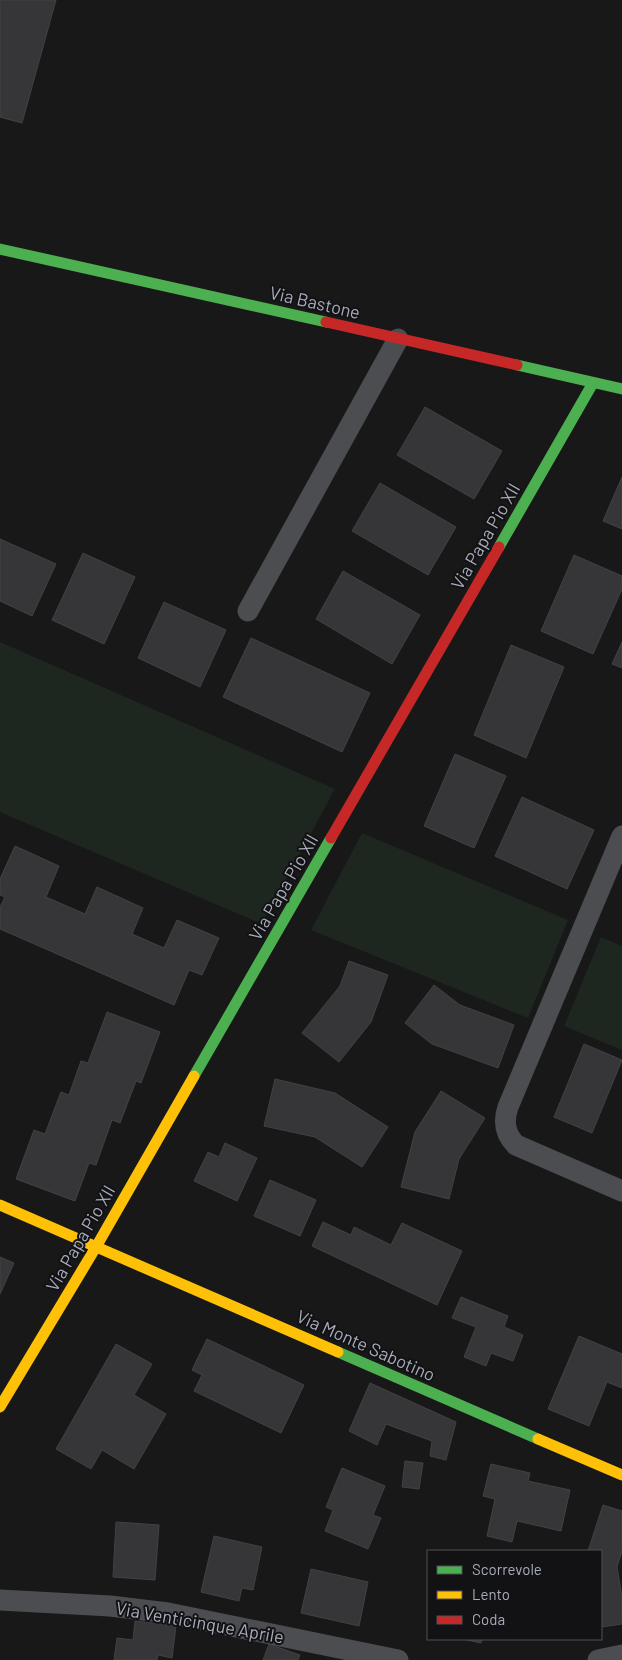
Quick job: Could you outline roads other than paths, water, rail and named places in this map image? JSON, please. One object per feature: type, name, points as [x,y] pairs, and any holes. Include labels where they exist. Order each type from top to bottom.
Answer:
[{"type":"street","name":"Via Bastone","points":[[0,249],[622,389]]},
{"type":"street","points":[[248,611],[398,339]]},
{"type":"street","name":"Via Papa Pio XII","points":[[0,1407],[96,1247],[593,383]]},
{"type":"street","points":[[622,836],[508,1107],[505,1125],[509,1137],[522,1148],[622,1191]]},
{"type":"street","name":"Via Monte Sabotino","points":[[0,1205],[622,1475]]},
{"type":"street","name":"Via Venticinque Aprile","points":[[0,1600],[110,1606],[163,1612],[398,1660]]},
{"type":"street","points":[[598,1660],[622,1655]]}]
